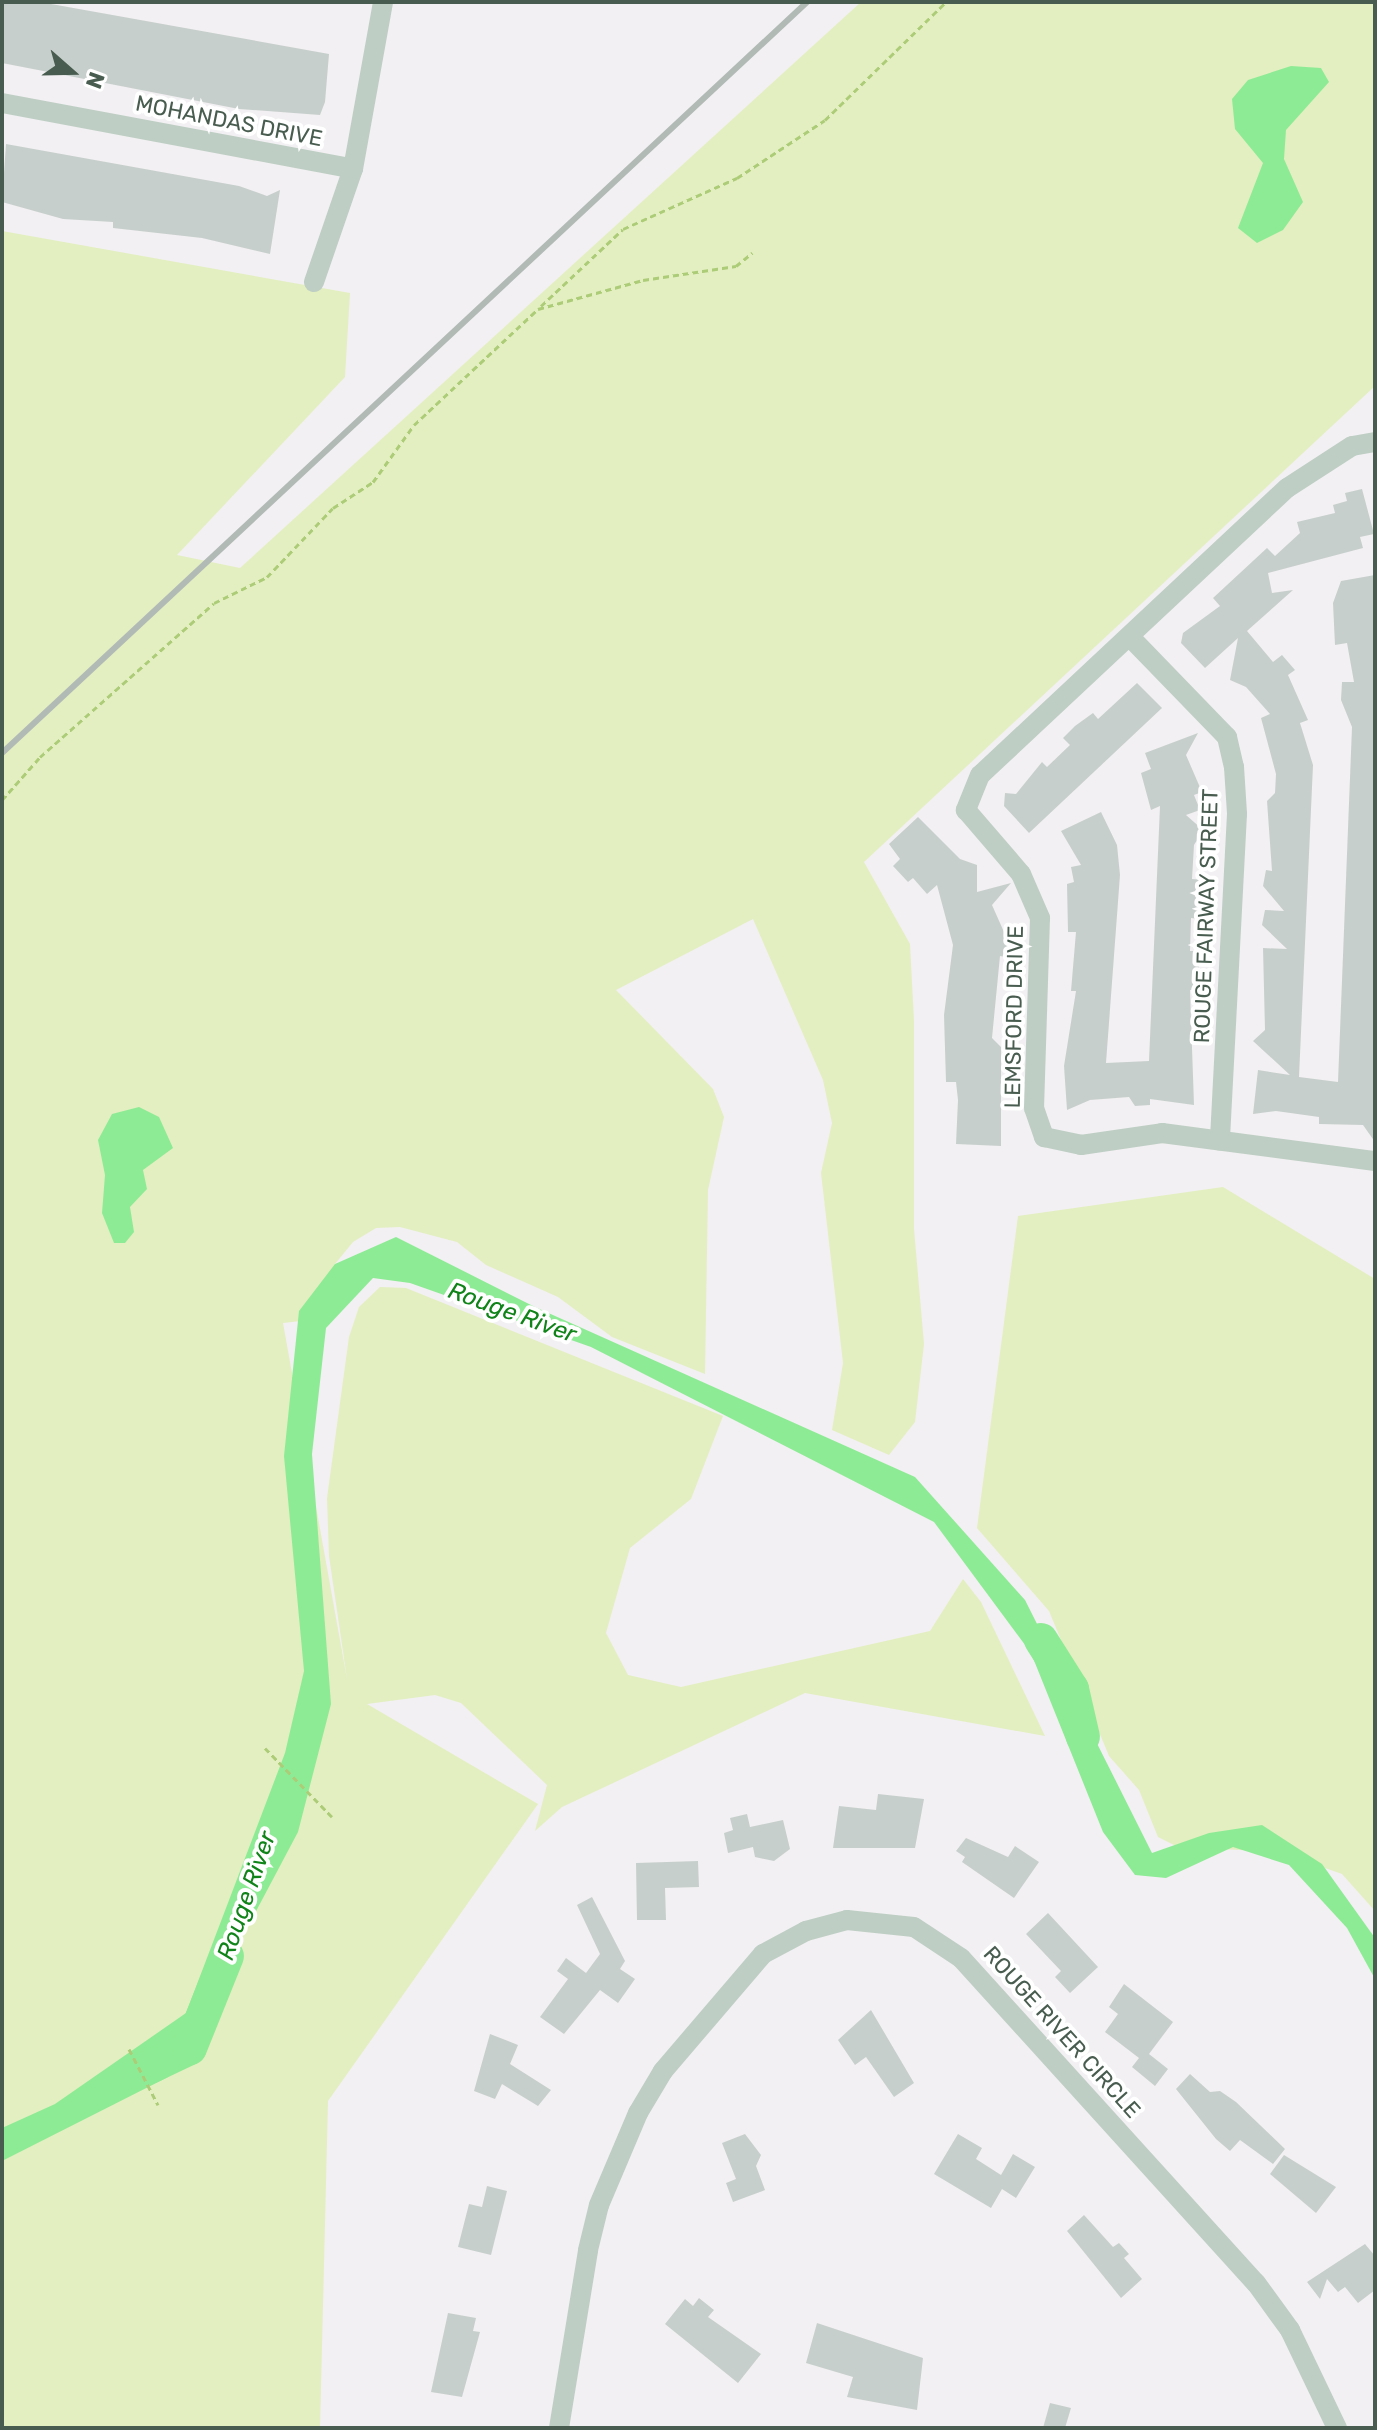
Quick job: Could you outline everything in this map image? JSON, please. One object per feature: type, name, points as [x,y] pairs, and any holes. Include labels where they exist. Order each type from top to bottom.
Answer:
[{"type":"street","points":[[314,282],[353,169],[383,2]]},
{"type":"street","name":"MOHANDAS DRIVE","points":[[2,103],[353,169]]},
{"type":"street","name":"LEMSFORD DRIVE","points":[[1375,442],[1339,453],[1287,488],[1131,638],[980,775],[966,810],[1021,874],[1040,918],[1034,1108],[1044,1137],[1081,1145],[1162,1133],[1375,1161]]},
{"type":"street","name":"ROUGE FAIRWAY STREET","points":[[1131,638],[1227,737],[1234,767],[1220,1141]]},
{"type":"street","name":"ROUGE RIVER CIRCLE","points":[[559,2428],[591,2235],[638,2113],[663,2071],[763,1954],[806,1931],[847,1920],[914,1927],[961,1958],[1256,2283],[1290,2330],[1337,2428]]},
{"type":"path","points":[[2,800],[40,757],[214,603],[267,577],[326,514],[373,482],[414,425],[623,229],[737,178],[825,120],[946,2]]},
{"type":"path","points":[[538,309],[643,280],[736,266],[752,253]]},
{"type":"path","points":[[265,1748],[332,1817]]},
{"type":"path","points":[[129,2049],[158,2105]]},
{"type":"shaded area","points":[[861,2],[1375,2],[1375,386],[864,862],[910,944],[914,1021],[914,1229],[924,1344],[915,1422],[889,1455],[832,1430],[843,1363],[821,1173],[832,1123],[823,1080],[753,919],[616,990],[713,1089],[724,1117],[708,1190],[705,1374],[612,1337],[558,1297],[486,1265],[457,1242],[400,1227],[376,1228],[353,1242],[335,1264],[318,1319],[283,1323],[347,1679],[329,1556],[327,1498],[349,1337],[359,1307],[380,1287],[406,1288],[723,1416],[691,1499],[630,1548],[606,1633],[628,1675],[681,1687],[930,1631],[963,1579],[981,1602],[1045,1736],[805,1693],[562,1807],[535,1831],[547,1785],[461,1703],[435,1695],[367,1704],[538,1804],[328,2101],[320,2428],[2,2428],[2,231],[350,293],[345,377],[177,555],[240,568]]},
{"type":"shaded area","points":[[1223,1187],[1375,1279],[1375,1911],[1342,1874],[1280,1852],[1178,1847],[1158,1837],[1139,1790],[1109,1756],[1049,1611],[977,1528],[1018,1216]]},
{"type":"water","points":[[1291,66],[1321,68],[1329,82],[1286,130],[1284,159],[1303,202],[1283,230],[1257,243],[1238,228],[1263,163],[1235,129],[1232,99],[1248,80]]},
{"type":"water","points":[[139,1107],[159,1117],[173,1148],[143,1170],[147,1189],[130,1207],[134,1232],[125,1243],[114,1243],[102,1213],[105,1175],[98,1140],[112,1114]]},
{"type":"water","points":[[396,1237],[535,1307],[915,1477],[1025,1600],[1152,1853],[1209,1833],[1262,1825],[1322,1864],[1375,1938],[1375,1979],[1347,1928],[1289,1865],[1233,1847],[1166,1878],[1135,1875],[1103,1832],[1031,1653],[934,1522],[591,1347],[410,1283],[373,1278],[326,1328],[312,1454],[331,1704],[298,1832],[168,2077],[2,2161],[2,2128],[55,2104],[186,2013],[285,1753],[304,1671],[284,1456],[299,1311],[335,1264]]},
{"type":"building","points":[[2,2],[40,2],[329,54],[325,102],[320,115],[239,109],[2,63]]},
{"type":"building","points":[[6,144],[239,186],[267,196],[280,190],[270,254],[202,238],[113,228],[113,222],[63,219],[2,202]]},
{"type":"building","points":[[1362,489],[1374,534],[1360,537],[1363,548],[1268,573],[1272,593],[1293,590],[1247,631],[1273,662],[1282,655],[1295,670],[1288,675],[1308,720],[1300,723],[1313,765],[1299,1077],[1338,1082],[1352,727],[1341,700],[1342,682],[1354,682],[1347,643],[1335,645],[1333,603],[1341,581],[1375,575],[1375,1142],[1363,1125],[1319,1124],[1319,1117],[1276,1111],[1253,1114],[1258,1070],[1290,1075],[1253,1041],[1265,1030],[1263,948],[1287,949],[1262,925],[1265,910],[1284,911],[1263,886],[1266,870],[1272,871],[1267,801],[1275,793],[1276,774],[1261,718],[1270,714],[1246,687],[1230,680],[1238,638],[1205,668],[1181,643],[1183,633],[1220,606],[1213,598],[1267,548],[1275,556],[1300,533],[1297,522],[1335,513],[1333,505],[1347,501],[1345,493]]},
{"type":"building","points":[[1137,683],[1162,708],[1029,833],[1004,806],[1005,793],[1016,794],[1042,762],[1047,767],[1070,745],[1063,738],[1075,726],[1093,713],[1098,719]]},
{"type":"building","points":[[1198,733],[1186,755],[1202,792],[1194,795],[1200,810],[1186,815],[1203,830],[1194,845],[1192,879],[1204,880],[1199,919],[1191,918],[1190,951],[1201,951],[1196,990],[1190,990],[1194,1105],[1150,1099],[1150,1105],[1135,1106],[1129,1097],[1090,1100],[1067,1110],[1064,1066],[1076,991],[1071,991],[1076,932],[1068,932],[1067,884],[1074,882],[1071,867],[1081,865],[1061,831],[1101,812],[1117,845],[1120,875],[1106,1063],[1149,1061],[1160,806],[1151,810],[1141,773],[1151,769],[1145,753]]},
{"type":"building","points":[[918,817],[960,859],[977,865],[977,892],[1011,883],[992,905],[1008,941],[1006,957],[1000,956],[992,1038],[1001,1047],[1001,1146],[956,1144],[958,1100],[956,1082],[946,1082],[944,1015],[953,945],[937,885],[927,894],[913,878],[908,882],[893,866],[900,859],[889,844]]},
{"type":"building","points":[[878,1794],[924,1799],[915,1848],[833,1848],[839,1806],[876,1810]]},
{"type":"building","points":[[747,1814],[750,1827],[783,1820],[790,1849],[774,1861],[755,1857],[753,1847],[728,1853],[724,1833],[733,1830],[730,1818]]},
{"type":"building","points":[[966,1838],[1008,1857],[1015,1846],[1039,1862],[1014,1898],[962,1862],[965,1857],[956,1851]]},
{"type":"building","points":[[698,1861],[699,1887],[665,1888],[666,1920],[637,1920],[636,1863]]},
{"type":"building","points":[[592,1897],[625,1961],[620,1969],[635,1979],[618,2003],[600,1990],[564,2034],[540,2017],[568,1979],[557,1971],[566,1958],[586,1973],[600,1954],[577,1905]]},
{"type":"building","points":[[1048,1913],[1098,1967],[1070,1993],[1055,1977],[1061,1971],[1026,1934]]},
{"type":"building","points":[[1124,1984],[1173,2022],[1149,2054],[1168,2069],[1155,2086],[1132,2067],[1139,2058],[1105,2032],[1118,2014],[1109,2007]]},
{"type":"building","points":[[871,2010],[914,2083],[894,2097],[866,2057],[855,2065],[838,2040]]},
{"type":"building","points":[[490,2034],[518,2045],[510,2064],[551,2090],[538,2106],[502,2084],[495,2099],[474,2091]]},
{"type":"building","points":[[1190,2074],[1210,2092],[1220,2091],[1236,2102],[1285,2149],[1273,2164],[1240,2140],[1230,2151],[1216,2139],[1176,2089]]},
{"type":"building","points":[[745,2134],[761,2155],[756,2166],[765,2190],[733,2202],[726,2183],[736,2179],[722,2143]]},
{"type":"building","points":[[958,2134],[982,2148],[976,2159],[1001,2175],[1013,2154],[1035,2167],[1016,2198],[1002,2189],[991,2208],[934,2174]]},
{"type":"building","points":[[1284,2155],[1336,2187],[1316,2213],[1270,2174]]},
{"type":"building","points":[[487,2186],[507,2191],[491,2255],[458,2247],[469,2204],[482,2207]]},
{"type":"building","points":[[1084,2215],[1113,2247],[1119,2243],[1129,2254],[1124,2258],[1142,2279],[1121,2298],[1067,2231]]},
{"type":"building","points":[[1365,2244],[1375,2256],[1375,2290],[1358,2303],[1345,2287],[1338,2292],[1327,2279],[1320,2299],[1307,2282]]},
{"type":"building","points":[[699,2298],[714,2310],[708,2317],[761,2354],[738,2383],[665,2324],[685,2299],[693,2306]]},
{"type":"building","points":[[448,2313],[476,2318],[473,2331],[480,2332],[462,2397],[431,2392]]},
{"type":"building","points":[[817,2323],[923,2358],[917,2410],[847,2397],[853,2377],[806,2363]]},
{"type":"building","points":[[1050,2403],[1071,2408],[1065,2428],[1043,2428]]},
{"type":"waterway","name":"Rouge River","points":[[1041,1640],[1072,1689],[1083,1737]]},
{"type":"waterway","name":"Rouge River","points":[[139,2072],[190,2048],[227,1956]]},
{"type":"railway","points":[[2,753],[807,2]]}]
